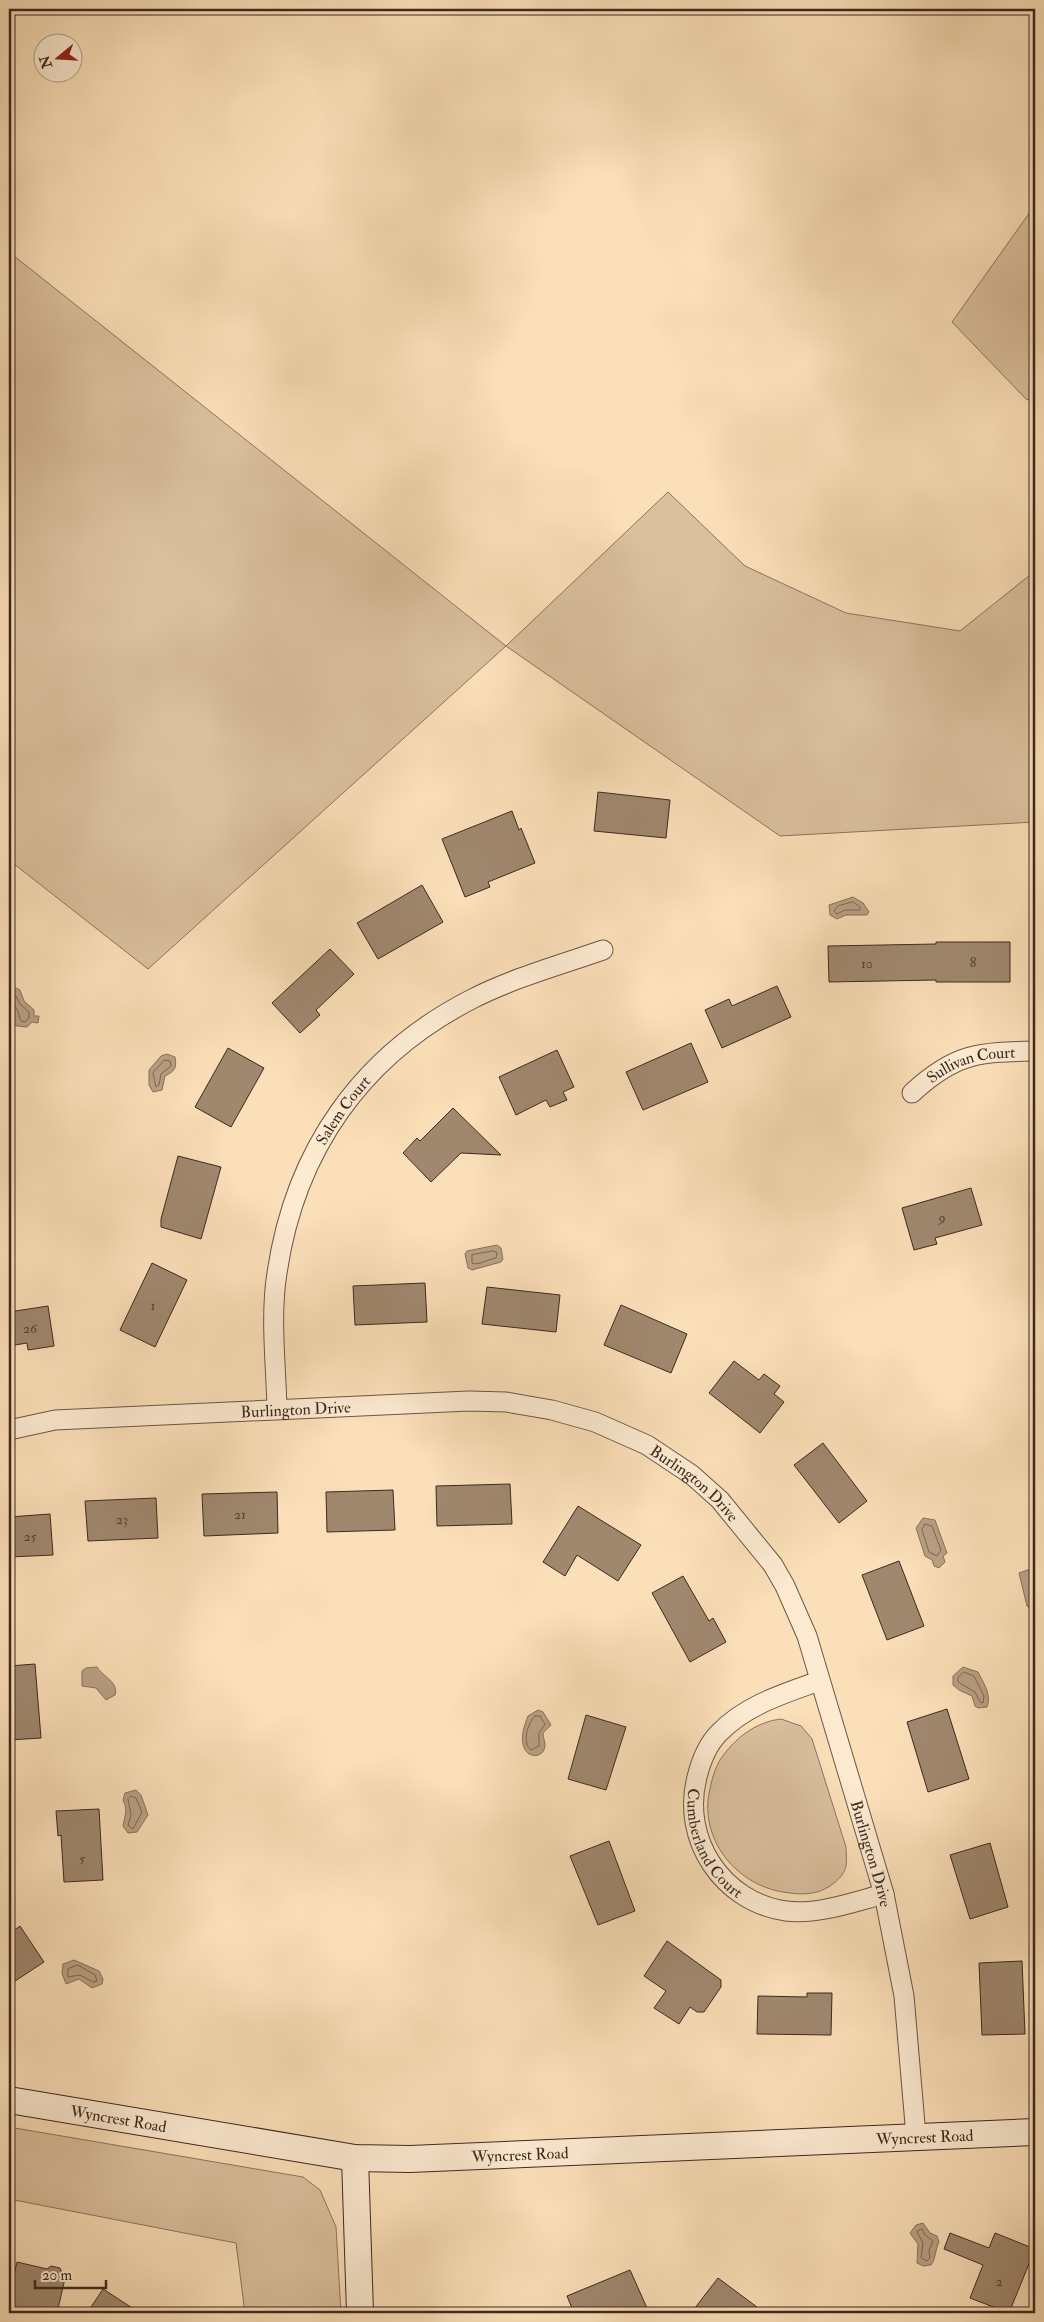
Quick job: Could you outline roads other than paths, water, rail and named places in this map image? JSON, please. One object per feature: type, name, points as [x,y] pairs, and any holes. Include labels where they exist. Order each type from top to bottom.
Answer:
[{"type":"street","name":"Salem Court","points":[[277,1409],[275,1305],[277,1274],[283,1236],[306,1168],[322,1137],[345,1103],[390,1053],[441,1015],[508,983],[603,950]]},
{"type":"street","name":"Sullivan Court","points":[[912,1093],[930,1077],[954,1061],[969,1056],[996,1052],[1035,1051]]},
{"type":"street","name":"Burlington Drive","points":[[9,1430],[55,1420],[470,1401],[506,1402],[552,1410],[588,1420],[646,1445],[692,1475],[720,1500],[772,1566],[785,1586],[799,1616],[884,1894],[904,1996],[916,2136]]},
{"type":"street","name":"Cumberland Court","points":[[819,1681],[768,1700],[738,1715],[718,1734],[709,1746],[700,1765],[694,1789],[694,1826],[704,1852],[721,1878],[747,1898],[761,1904],[786,1911],[806,1911],[884,1894]]},
{"type":"street","name":"Wyncrest Road","points":[[9,2100],[355,2158],[410,2160],[1035,2132]]},
{"type":"street","points":[[355,2158],[360,2313]]},
{"type":"water","points":[[853,897],[863,903],[869,912],[867,915],[846,915],[837,919],[830,915],[829,905]]},
{"type":"water","points":[[16,988],[20,990],[24,1001],[34,1010],[34,1016],[39,1016],[38,1023],[32,1022],[27,1027],[13,1024],[15,1015],[9,1007],[9,992]]},
{"type":"water","points":[[167,1054],[175,1057],[175,1067],[173,1071],[165,1076],[162,1090],[153,1092],[149,1085],[149,1070],[161,1056]]},
{"type":"water","points":[[497,1245],[501,1248],[503,1259],[501,1262],[472,1270],[468,1268],[465,1254],[467,1251]]},
{"type":"water","points":[[923,1518],[935,1520],[947,1553],[943,1556],[945,1562],[939,1568],[934,1566],[932,1560],[925,1556],[916,1528]]},
{"type":"water","points":[[1035,1569],[1035,1611],[1027,1606],[1019,1573]]},
{"type":"water","points":[[97,1667],[113,1683],[116,1690],[115,1695],[106,1700],[96,1688],[82,1686],[82,1671],[86,1668]]},
{"type":"water","points":[[963,1667],[978,1672],[988,1693],[987,1707],[978,1708],[975,1706],[972,1696],[953,1685],[953,1676]]},
{"type":"water","points":[[538,1710],[543,1712],[551,1725],[543,1733],[545,1745],[543,1751],[535,1756],[525,1750],[523,1731],[528,1716]]},
{"type":"water","points":[[136,1790],[141,1795],[148,1815],[137,1832],[128,1833],[123,1826],[126,1810],[123,1800],[125,1793]]},
{"type":"water","points":[[74,1960],[99,1971],[103,1979],[102,1984],[92,1988],[79,1979],[66,1984],[62,1973],[63,1964]]},
{"type":"water","points":[[923,2223],[930,2233],[937,2236],[939,2242],[931,2265],[923,2266],[917,2263],[918,2244],[910,2233],[916,2225]]}]
